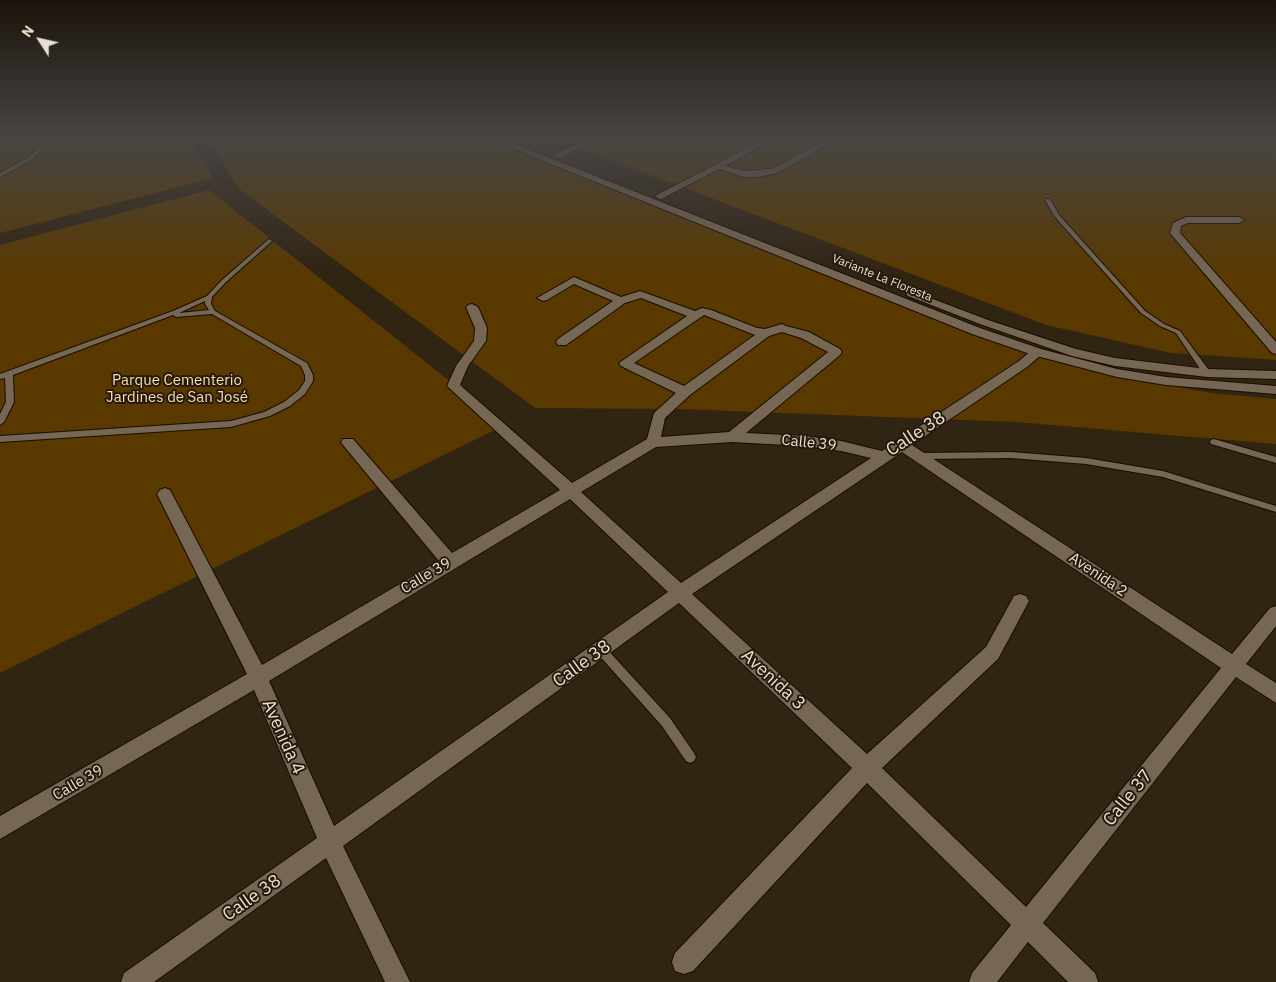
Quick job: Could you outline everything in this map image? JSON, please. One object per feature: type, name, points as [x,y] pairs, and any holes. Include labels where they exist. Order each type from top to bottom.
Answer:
[{"type":"street","name":"Variante La Floresta","points":[[621,184],[980,327],[1080,354],[1156,368],[1207,373],[1276,375]]},
{"type":"street","name":"Variante La Floresta","points":[[627,184],[980,327],[1037,352],[1117,373],[1166,381],[1276,390]]},
{"type":"street","points":[[660,196],[683,184]]},
{"type":"street","points":[[1238,220],[1186,220],[1176,225],[1175,233],[1276,350]]},
{"type":"street","points":[[543,298],[574,280],[622,301]]},
{"type":"street","points":[[562,342],[622,301],[640,294],[696,314]]},
{"type":"street","name":"Avenida 3","points":[[472,307],[482,328],[480,341],[462,366],[453,386],[570,490],[867,768],[1028,923],[1086,982]]},
{"type":"street","points":[[685,392],[625,363],[702,311],[764,333]]},
{"type":"street","points":[[653,442],[658,416],[685,392],[764,333],[782,328],[804,335],[836,352],[732,436]]},
{"type":"street","name":"Calle 38","points":[[133,982],[680,593],[1023,364],[1037,352]]},
{"type":"street","name":"Calle 39","points":[[0,828],[257,678],[653,442],[732,436],[814,442],[883,456]]},
{"type":"street","points":[[348,442],[450,562]]},
{"type":"street","points":[[901,444],[920,456]]},
{"type":"street","name":"Avenida 2","points":[[920,456],[1276,694]]},
{"type":"street","name":"Avenida 4","points":[[165,494],[242,642],[330,843],[398,982]]},
{"type":"street","points":[[684,962],[867,768],[992,653],[1020,601]]},
{"type":"street","name":"Calle 37","points":[[980,982],[1276,613]]},
{"type":"lane","points":[[1048,200],[1057,216],[1142,312],[1162,325],[1178,332],[1207,373]]},
{"type":"lane","points":[[0,377],[209,297],[269,241]]},
{"type":"lane","points":[[0,439],[231,424],[272,412],[302,392],[309,380],[309,375],[304,365],[213,312],[208,304],[209,297]]},
{"type":"lane","points":[[162,316],[213,312]]},
{"type":"lane","points":[[0,422],[10,402],[9,373]]},
{"type":"lane","points":[[1214,442],[1276,460]]},
{"type":"lane","points":[[920,456],[1011,455],[1086,461],[1162,474],[1276,509]]},
{"type":"lane","points":[[601,650],[666,722],[690,758]]},
{"type":"green space","points":[[0,184],[190,184],[0,233]]},
{"type":"green space","points":[[236,184],[600,184],[860,287],[1117,376],[1211,393],[1276,399],[1276,444],[1016,422],[679,409],[535,408],[239,189]]},
{"type":"green space","points":[[674,184],[1276,184],[1276,360],[1171,353],[1046,325]]},
{"type":"green space","name":"Parque Cementerio Jardines de San José","points":[[209,190],[505,425],[0,673],[0,245]]}]
